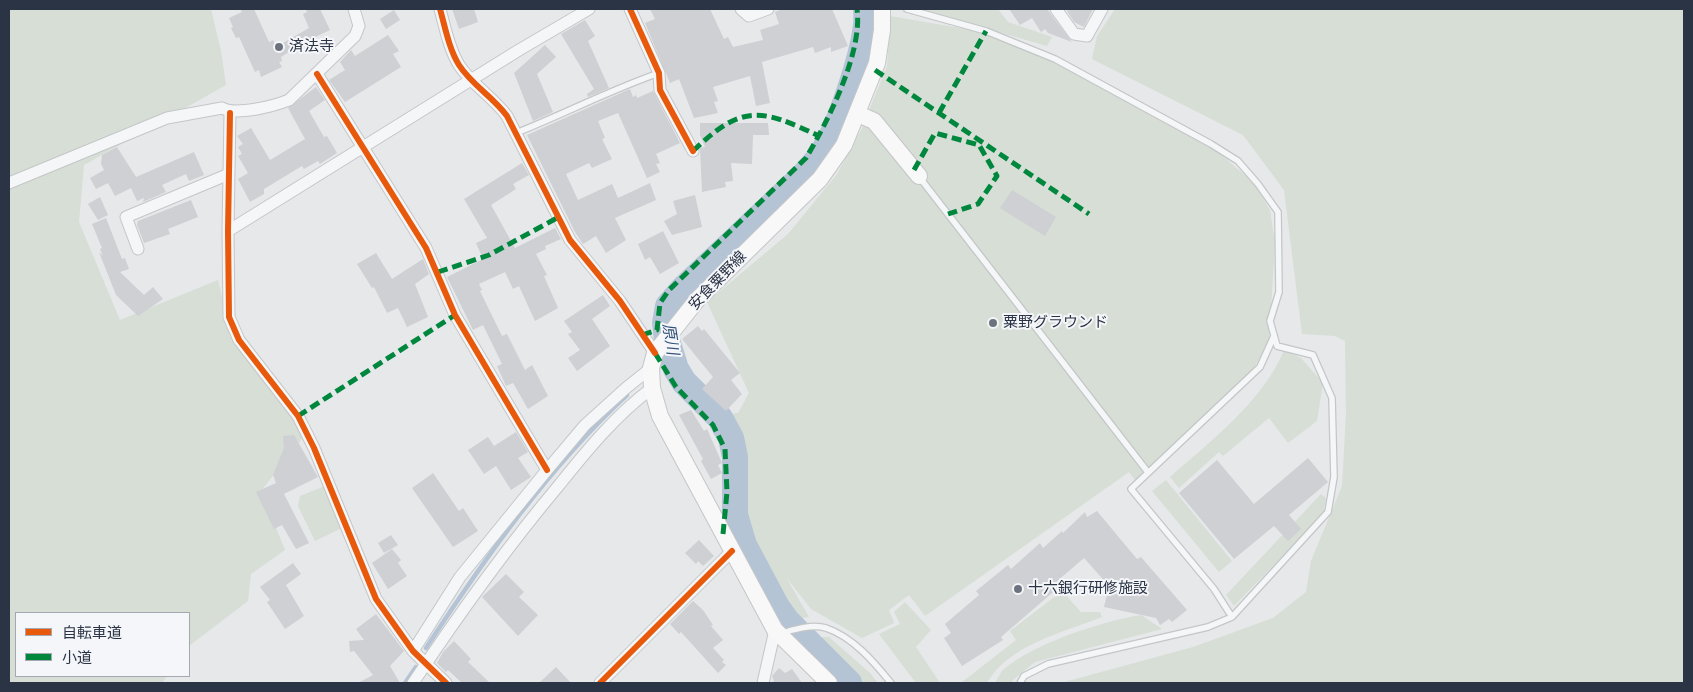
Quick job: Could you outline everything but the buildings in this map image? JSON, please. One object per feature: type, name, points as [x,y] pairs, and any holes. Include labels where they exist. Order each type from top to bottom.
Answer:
[{"type":"main road","name":"安食粟野線","points":[[656,356],[697,300],[820,179],[844,145],[877,63],[882,30],[882,9]]},
{"type":"main road","points":[[858,114],[874,121],[919,176]]},
{"type":"main road","points":[[656,356],[652,388],[660,416],[732,552],[782,632],[829,683]]},
{"type":"street","points":[[9,183],[167,118],[222,108],[230,112],[279,104],[289,100],[355,36],[359,26],[354,9]]},
{"type":"street","points":[[413,651],[460,577],[547,470],[585,425],[626,388],[656,356],[620,301],[570,240],[507,116],[495,100],[472,80],[459,64],[440,9]]},
{"type":"street","points":[[228,231],[535,40],[590,9]]},
{"type":"street","points":[[741,9],[749,16],[768,9]]},
{"type":"street","points":[[1056,9],[1074,34],[1087,36],[1102,9]]},
{"type":"street","points":[[635,10],[659,73],[660,90],[693,151]]},
{"type":"street","points":[[317,74],[426,248],[455,315],[547,470]]},
{"type":"street","points":[[230,112],[228,231],[230,317],[239,340],[298,416],[314,448],[376,599],[413,651],[446,683]]},
{"type":"street","points":[[138,249],[126,217],[229,174]]},
{"type":"street","points":[[413,683],[518,534],[603,431],[630,404],[652,388]]},
{"type":"street","points":[[600,683],[732,552]]},
{"type":"street","points":[[763,683],[782,632]]},
{"type":"lane","points":[[907,9],[986,31],[1055,59],[1211,144],[1238,161],[1258,184],[1278,212],[1279,292],[1270,321],[1276,346],[1313,356],[1318,363],[1332,398],[1334,477],[1328,512],[1232,617],[1208,627],[1048,664],[1024,676],[1020,683]]},
{"type":"lane","points":[[516,133],[566,113],[613,89],[659,73]]},
{"type":"lane","points":[[919,176],[1147,471]]},
{"type":"lane","points":[[1232,617],[1214,589],[1131,489],[1147,471],[1160,462],[1260,367],[1274,336]]},
{"type":"lane","points":[[782,632],[816,627],[826,628],[867,655],[891,683]]},
{"type":"shaded area","points":[[9,9],[211,9],[221,51],[226,85],[84,165],[79,222],[120,320],[218,280],[230,329],[305,435],[261,491],[285,550],[251,574],[248,601],[190,645],[190,612],[15,612],[15,677],[166,677],[162,683],[9,683]]},
{"type":"shaded area","points":[[919,9],[998,9],[1008,22],[1052,37],[1047,46]]},
{"type":"shaded area","points":[[1115,9],[1684,9],[1684,683],[1061,683],[1193,647],[1273,618],[1306,592],[1311,561],[1342,486],[1346,414],[1345,341],[1335,336],[1302,334],[1284,190],[1243,135],[1092,59],[1097,36]]},
{"type":"shaded area","name":"粟野グラウンド","points":[[890,16],[977,31],[1036,53],[1218,152],[1254,183],[1270,210],[1275,243],[1269,343],[1246,381],[1138,484],[1129,472],[925,616],[909,595],[889,610],[894,623],[862,638],[811,609],[786,577],[809,617],[784,621],[738,543],[731,507],[732,436],[721,422],[729,414],[738,413],[749,393],[707,302],[788,234],[837,174],[861,130],[887,66]]},
{"type":"shaded area","points":[[1284,350],[1301,358],[1323,383],[1317,421],[1288,443],[1269,418],[1223,456],[1219,452],[1179,488],[1170,477],[1218,435],[1250,403],[1275,368]]},
{"type":"shaded area","points":[[1166,480],[1232,561],[1219,572],[1152,491]]},
{"type":"shaded area","points":[[325,486],[348,525],[315,541],[298,506],[300,496]]},
{"type":"shaded area","points":[[1321,494],[1326,498],[1323,514],[1234,606],[1226,595]]},
{"type":"shaded area","points":[[1062,591],[1081,612],[1100,612],[1102,617],[1054,634],[1023,649],[996,670],[987,683],[961,683],[1016,640],[1010,631]]},
{"type":"shaded area","points":[[905,602],[931,630],[916,647],[940,683],[916,683],[879,634],[900,624],[894,612]]},
{"type":"shaded area","points":[[1141,615],[1162,629],[1035,662],[1011,683],[995,683],[1003,670],[1031,651],[1088,628]]},
{"type":"shaded area","points":[[800,637],[829,637],[870,673],[878,683],[841,683]]},
{"type":"waterway","name":"原川","points":[[849,683],[787,621],[777,607],[744,545],[735,515],[735,457],[731,438],[720,418],[684,382],[676,369],[667,340],[665,323],[668,306],[684,288],[803,176],[821,155],[836,125],[852,84],[863,41],[866,9]]},
{"type":"waterway","points":[[426,648],[471,581],[544,483],[598,423],[627,395]]},
{"type":"waterway","points":[[405,683],[416,667]]},
{"type":"marked path","points":[[642,335],[657,330],[660,303],[669,290],[806,158],[842,86],[855,45],[857,9]]},
{"type":"marked path","points":[[939,113],[986,31]]},
{"type":"marked path","points":[[875,70],[1089,214]]},
{"type":"marked path","points":[[693,151],[725,125],[739,118],[752,115],[781,120],[819,136]]},
{"type":"marked path","points":[[914,170],[935,133],[979,145],[997,176],[978,204],[948,214]]},
{"type":"marked path","points":[[438,272],[489,255],[557,218]]},
{"type":"marked path","points":[[298,416],[455,315]]},
{"type":"marked path","points":[[655,353],[676,387],[713,425],[725,449],[727,492],[723,534]]},
{"type":"cycle path","points":[[440,9],[450,45],[459,65],[507,116],[570,240],[620,301],[655,353]]},
{"type":"cycle path","points":[[630,9],[659,73],[660,90],[693,151]]},
{"type":"cycle path","points":[[317,74],[426,248],[455,315],[547,470]]},
{"type":"cycle path","points":[[230,113],[229,317],[239,340],[298,416],[314,448],[376,599],[413,651],[446,683]]},
{"type":"cycle path","points":[[600,683],[732,551]]},
{"type":"place","name":"済法寺","points":[[279,47]]},
{"type":"place","name":"粟野グラウンド","points":[[993,323]]},
{"type":"place","name":"十六銀行研修施設","points":[[1018,589]]}]
